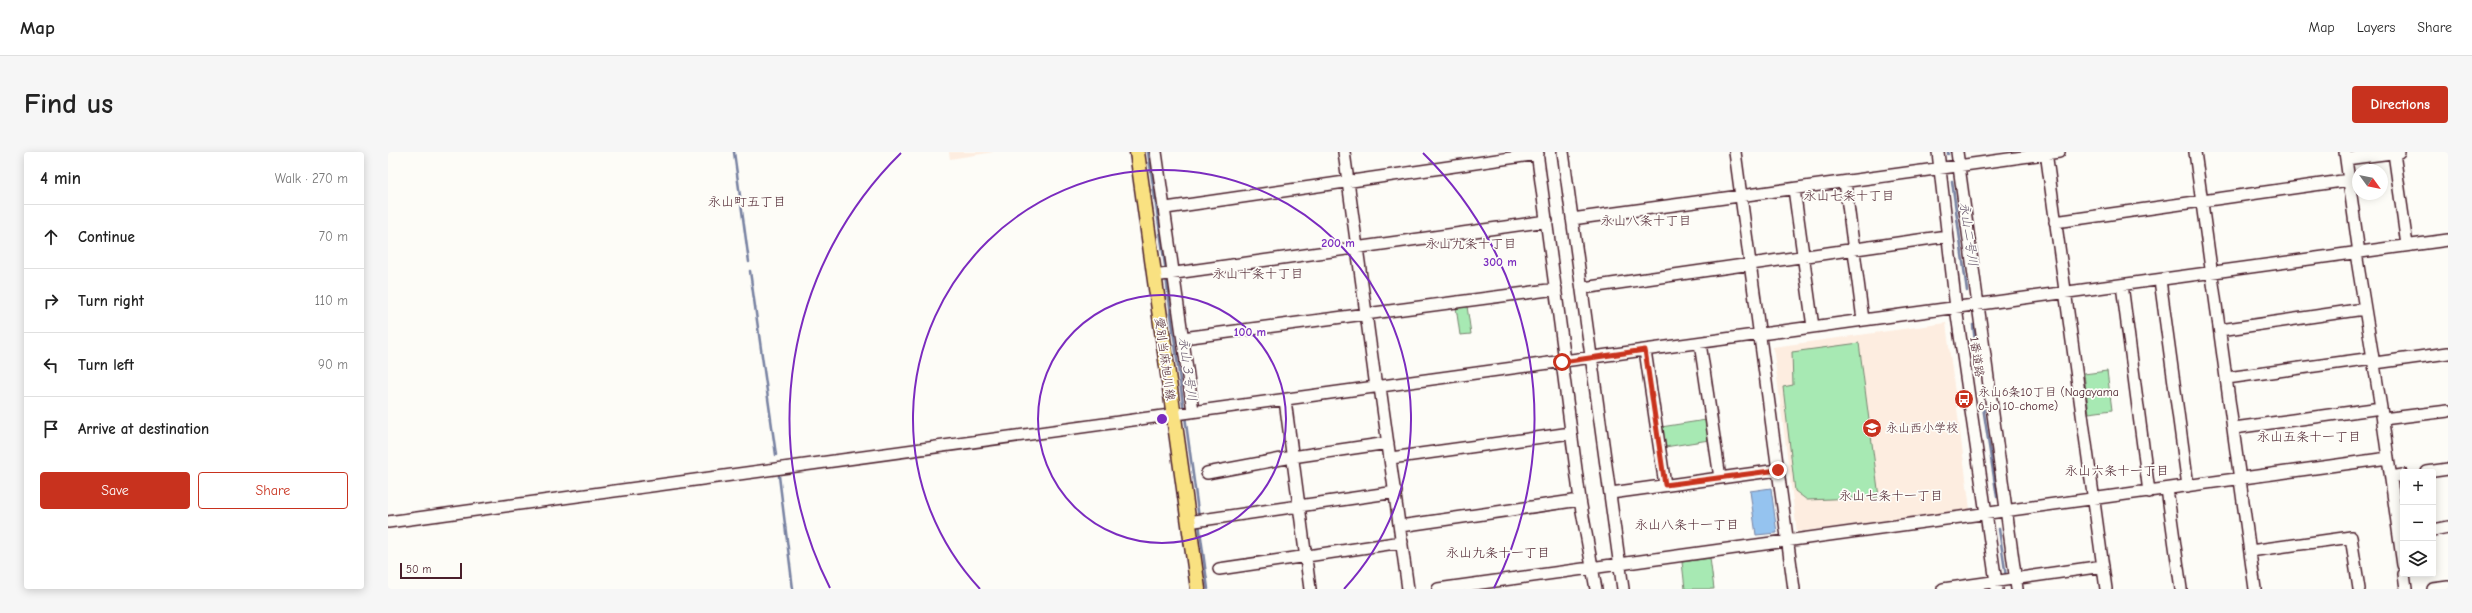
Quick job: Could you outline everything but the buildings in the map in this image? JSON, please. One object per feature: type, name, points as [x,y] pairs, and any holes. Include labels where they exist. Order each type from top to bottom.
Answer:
[{"type":"main road","name":"愛別当麻旭川線","points":[[1137,152],[1165,275],[1173,415],[1196,521],[1198,589]]},
{"type":"street","points":[[1156,152],[1166,208],[1165,275],[1183,338],[1193,412]]},
{"type":"street","points":[[1344,152],[1366,315],[1396,492],[1408,589]]},
{"type":"street","points":[[1563,152],[1624,589]]},
{"type":"street","points":[[1735,152],[1794,589]]},
{"type":"street","name":"1番道路","points":[[1938,152],[1956,308],[1986,514],[2005,581]]},
{"type":"street","points":[[1957,152],[2006,511],[2005,581]]},
{"type":"street","points":[[1572,219],[1742,197],[2059,152]]},
{"type":"street","points":[[2195,152],[2255,589]]},
{"type":"street","points":[[2400,528],[2388,458],[2382,408],[2364,309],[2346,155],[2396,152],[2407,245]]},
{"type":"street","points":[[1166,208],[1538,153],[1556,290],[1571,433],[1580,500],[1596,589]]},
{"type":"street","points":[[2046,153],[2106,589]]},
{"type":"street","points":[[2055,222],[2349,180]]},
{"type":"street","points":[[1845,182],[1864,320]]},
{"type":"street","points":[[1794,189],[1813,327]]},
{"type":"street","points":[[1165,275],[1358,249],[1547,221]]},
{"type":"street","points":[[1582,288],[1750,262],[1948,236]]},
{"type":"street","points":[[388,522],[2448,240]]},
{"type":"street","points":[[2160,280],[2188,486]]},
{"type":"street","points":[[2122,285],[2149,492]]},
{"type":"street","points":[[1183,338],[1556,290]]},
{"type":"street","points":[[2220,330],[2364,309]]},
{"type":"street","points":[[1700,343],[1720,478]]},
{"type":"street","points":[[1645,350],[1665,485]]},
{"type":"street","points":[[2227,378],[2374,360],[2448,353]]},
{"type":"street","points":[[1285,400],[1310,589]]},
{"type":"street","points":[[2234,428],[2382,408]]},
{"type":"street","points":[[2383,419],[2448,411]]},
{"type":"street","points":[[1391,458],[1571,433]]},
{"type":"street","points":[[1207,473],[1292,456],[1388,443]]},
{"type":"street","points":[[1438,589],[2094,500],[2388,458]]},
{"type":"street","points":[[2436,471],[2448,469]]},
{"type":"street","points":[[1611,493],[1778,470]]},
{"type":"street","points":[[2391,477],[2400,476]]},
{"type":"street","points":[[2167,489],[2181,589]]},
{"type":"street","points":[[1196,521],[1396,492]]},
{"type":"street","points":[[1400,526],[1580,500]]},
{"type":"street","points":[[2436,530],[2448,528]]},
{"type":"street","points":[[2250,551],[2351,537],[2359,589]]},
{"type":"street","points":[[1219,569],[1305,555],[1402,542]]},
{"type":"street","points":[[1943,589],[2103,566]]},
{"type":"street","points":[[2404,577],[2406,589]]},
{"type":"street","points":[[2005,581],[2017,589]]},
{"type":"street","points":[[2433,589],[2448,587]]},
{"type":"shaded area","points":[[949,152],[994,152],[950,159]]},
{"type":"shaded area","name":"永山西小学校","points":[[1946,323],[1970,509],[1797,532],[1773,347]]},
{"type":"green space","points":[[1467,306],[1471,334],[1460,335],[1456,307]]},
{"type":"green space","points":[[1859,343],[1879,497],[1807,500],[1795,491],[1783,387],[1793,385],[1792,352]]},
{"type":"green space","points":[[2107,371],[2112,410],[2089,413],[2084,374]]},
{"type":"green space","points":[[1706,420],[1709,440],[1665,447],[1661,427]]},
{"type":"green space","points":[[1710,558],[1714,589],[1685,589],[1682,562]]},
{"type":"water","points":[[1771,488],[1777,533],[1756,535],[1750,491]]},
{"type":"waterway","points":[[734,152],[749,262]]},
{"type":"waterway","name":"永山３号川","points":[[1148,152],[1166,272]]},
{"type":"waterway","name":"永山二号川","points":[[1952,181],[1967,291]]},
{"type":"waterway","points":[[750,271],[776,455]]},
{"type":"waterway","name":"永山３号川","points":[[1166,277],[1184,411]]},
{"type":"waterway","name":"永山二号川","points":[[1973,325],[1977,358]]},
{"type":"waterway","name":"永山二号川","points":[[1983,407],[1997,497]]},
{"type":"waterway","name":"永山３号川","points":[[1185,416],[1199,518]]},
{"type":"waterway","points":[[779,476],[793,589]]},
{"type":"waterway","name":"永山３号川","points":[[1199,523],[1208,589]]},
{"type":"waterway","name":"永山二号川","points":[[1999,529],[2006,577]]},
{"type":"place","name":"永山6条10丁目 (Nagayama 6-jo 10-chome)","points":[[1964,399]]},
{"type":"place","name":"永山西小学校","points":[[1872,428]]},
{"type":"district","name":"永山七条十丁目","points":[[1849,195]]},
{"type":"district","name":"永山町五丁目","points":[[747,201]]},
{"type":"district","name":"永山八条十丁目","points":[[1646,220]]},
{"type":"district","name":"永山九条十丁目","points":[[1471,243]]},
{"type":"district","name":"永山十条十丁目","points":[[1258,273]]},
{"type":"district","name":"永山五条十一丁目","points":[[2309,436]]},
{"type":"district","name":"永山六条十一丁目","points":[[2117,470]]},
{"type":"district","name":"永山七条十一丁目","points":[[1891,495]]},
{"type":"district","name":"永山八条十一丁目","points":[[1687,524]]},
{"type":"district","name":"永山九条十一丁目","points":[[1498,552]]},
{"type":"route","points":[[1562,362],[1645,350],[1665,485],[1778,470]]}]
